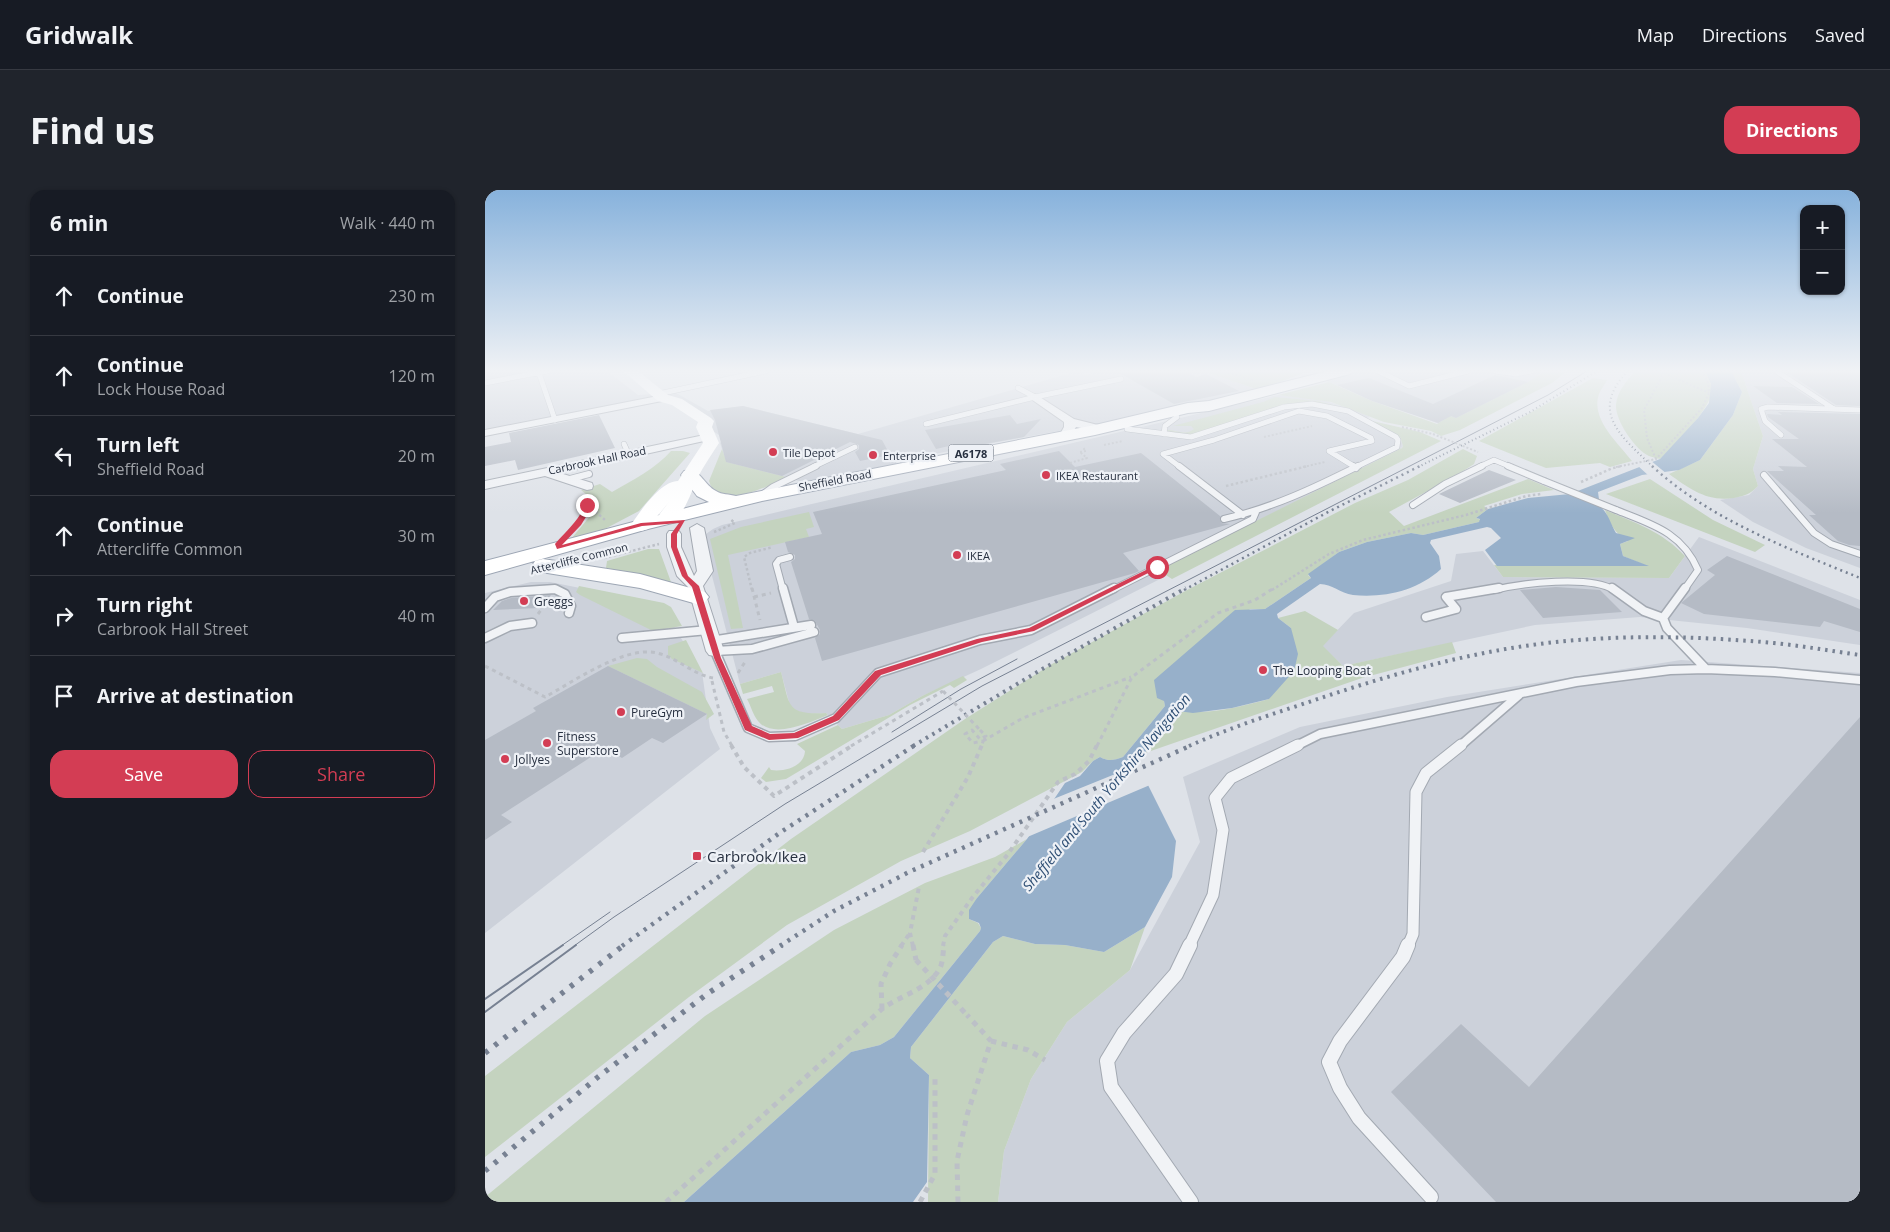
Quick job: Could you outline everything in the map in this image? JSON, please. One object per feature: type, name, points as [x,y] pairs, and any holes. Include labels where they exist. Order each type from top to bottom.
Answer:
[{"type":"main road","name":"Sheffield Road","points":[[669,526],[734,501],[1067,429],[1102,429],[1146,418]]},
{"type":"main road","name":"Sheffield Road","points":[[669,526],[821,494],[909,472],[1127,429],[1172,418]]},
{"type":"main road","points":[[690,475],[698,488],[711,498],[734,501]]},
{"type":"main road","name":"Attercliffe Common","points":[[485,568],[559,548],[669,526]]},
{"type":"main road","name":"Attercliffe Common","points":[[521,558],[565,552],[669,526]]},
{"type":"main road","name":"Attercliffe Common","points":[[485,580],[543,566],[669,526]]},
{"type":"main road","points":[[543,566],[617,577],[696,592]]},
{"type":"street","points":[[485,434],[563,418]]},
{"type":"street","points":[[687,418],[706,432],[711,443],[690,475],[669,526],[674,547],[685,576],[696,592],[711,641]]},
{"type":"street","points":[[1056,418],[1067,429]]},
{"type":"street","name":"Carbrook Hall Road","points":[[485,485],[625,453],[706,432]]},
{"type":"street","points":[[544,472],[571,479],[588,480]]},
{"type":"street","points":[[690,475],[659,500],[648,512],[669,526],[705,571],[696,592]]},
{"type":"lane","points":[[926,424],[949,418]]},
{"type":"lane","points":[[1164,434],[1165,426],[1175,418]]},
{"type":"lane","points":[[1127,429],[1184,437],[1197,436],[1251,418]]},
{"type":"lane","points":[[1243,515],[1163,454],[1214,440],[1278,418]]},
{"type":"lane","points":[[1331,418],[1371,438],[1372,441],[1329,451],[1356,468]]},
{"type":"lane","points":[[1224,519],[1256,512],[1297,496],[1397,447],[1398,440],[1396,437],[1361,418]]},
{"type":"lane","points":[[1764,418],[1781,435]]},
{"type":"lane","points":[[762,495],[773,487],[855,447]]},
{"type":"lane","points":[[1413,505],[1445,484],[1494,460],[1656,527],[1682,542],[1694,556],[1698,570],[1663,618]]},
{"type":"lane","points":[[1764,475],[1814,533],[1831,544],[1860,554]]},
{"type":"lane","points":[[711,641],[748,728],[769,737],[795,736],[836,718],[878,673],[980,640],[1031,630],[1253,519],[1256,512]]},
{"type":"lane","points":[[790,557],[779,560],[776,564],[794,627]]},
{"type":"lane","points":[[1426,617],[1455,609],[1446,597],[1479,593],[1509,586],[1584,581],[1605,584],[1644,611],[1663,618],[1667,628],[1706,669]]},
{"type":"lane","points":[[485,608],[495,597],[510,592],[555,589],[565,594],[571,606],[569,613]]},
{"type":"lane","points":[[485,638],[510,626],[532,623]]},
{"type":"lane","points":[[622,638],[711,641],[794,627],[812,628],[746,651],[728,653],[711,641]]},
{"type":"lane","points":[[1191,1202],[1111,1087],[1107,1060],[1124,1033],[1176,974],[1213,895],[1223,830],[1215,798],[1231,778],[1320,734],[1576,682],[1670,670],[1706,669],[1775,672],[1860,680]]},
{"type":"lane","points":[[1431,1197],[1359,1118],[1340,1088],[1329,1062],[1340,1041],[1403,958],[1413,934],[1416,792],[1426,773],[1485,726],[1519,695]]},
{"type":"path","points":[[1645,418],[1647,438],[1656,460]]},
{"type":"path","points":[[1578,484],[1613,468],[1656,460],[1693,418]]},
{"type":"path","points":[[1433,434],[1478,452]]},
{"type":"path","points":[[1070,462],[1087,458],[1080,452]]},
{"type":"path","points":[[1210,490],[1340,458]]},
{"type":"path","points":[[559,548],[559,544],[578,524],[586,512],[585,498],[577,489],[588,480]]},
{"type":"path","points":[[907,712],[943,691],[986,736],[980,740],[971,730],[965,734],[973,743],[983,741],[1023,718],[1132,677],[1218,613],[1255,600],[1344,547],[1363,540],[1466,515],[1526,496],[1543,494]]},
{"type":"path","points":[[485,666],[545,697],[620,657],[646,653]]},
{"type":"path","points":[[666,1202],[882,1009],[894,1000],[924,986],[940,968],[945,936],[972,898],[1008,854],[1058,782],[1075,774],[1089,760],[1132,677]]},
{"type":"path","points":[[923,852],[968,777],[983,741]]},
{"type":"path","points":[[882,1009],[881,984],[890,964],[910,933],[919,887]]},
{"type":"path","points":[[910,933],[916,960],[991,1041],[1028,1050],[1045,1060]]},
{"type":"path","points":[[958,1202],[957,1161],[967,1116],[991,1041]]},
{"type":"path","points":[[921,1202],[935,1174],[935,1074]]},
{"type":"shaded area","points":[[485,418],[560,418],[485,433]]},
{"type":"shaded area","points":[[694,418],[793,418],[858,434],[913,418],[1128,418],[896,461],[896,464],[803,482],[726,462],[719,435]]},
{"type":"shaded area","points":[[1179,418],[1366,418],[1400,437],[1403,446],[1399,451],[1159,571],[1166,576],[981,669],[922,696],[889,715],[842,729],[826,713],[808,714],[797,711],[790,706],[781,672],[740,684],[703,541],[706,534],[722,525]]},
{"type":"shaded area","points":[[1424,418],[1469,418],[1450,428]]},
{"type":"shaded area","points":[[1757,418],[1860,418],[1860,568],[1806,548],[1753,522],[1720,500],[1749,495],[1758,486],[1753,469],[1763,436]]},
{"type":"shaded area","points":[[1699,537],[1860,600],[1860,645],[1747,628],[1640,617],[1535,625],[1343,666],[1322,646],[1354,613],[1451,581],[1456,554],[1483,551],[1503,577],[1669,578]]},
{"type":"shaded area","points":[[531,582],[550,582],[660,604],[702,672],[710,728],[720,749],[485,933],[485,593]]},
{"type":"shaded area","points":[[1681,660],[1860,673],[1860,1202],[998,1202],[1004,1151],[1031,1079],[1067,1022],[1130,970],[1200,842],[1183,777],[1300,727],[1447,697]]},
{"type":"green space","points":[[1202,418],[1245,418],[1191,435],[1168,432],[1167,430],[1187,432],[1194,429],[1191,426],[1173,426]]},
{"type":"green space","points":[[1374,418],[1421,418],[1437,424],[1446,418],[1483,418],[1460,430],[1441,436],[1431,431]]},
{"type":"green space","points":[[1520,418],[1601,418],[1613,439],[1632,461],[1610,467],[1600,463],[1546,468],[1479,441]]},
{"type":"green space","points":[[1619,418],[1697,418],[1660,459],[1649,456],[1638,448],[1622,426]]},
{"type":"green space","points":[[1731,418],[1757,418],[1763,436],[1753,469],[1758,486],[1750,493],[1734,498],[1715,498],[1699,493],[1669,474],[1700,460]]},
{"type":"green space","points":[[1368,420],[1420,432],[1441,441],[1172,579],[1158,570],[1402,448],[1400,437]]},
{"type":"green space","points":[[722,449],[727,462],[786,477],[745,494],[722,495],[714,490],[709,481]]},
{"type":"green space","points":[[1463,449],[1477,456],[1474,464],[1389,512],[1404,526],[1528,479],[1554,490],[1522,494],[1484,506],[1488,509],[1476,518],[1481,520],[1479,522],[1423,535],[1411,533],[1367,542],[1339,552],[1308,575],[1311,578],[1265,609],[1250,609],[1164,701],[1165,706],[1123,757],[1106,760],[1100,757],[1082,772],[970,831],[901,861],[787,925],[689,997],[485,1157],[485,1076],[791,839],[965,719],[1052,664],[1189,589],[1355,503],[1408,480]]},
{"type":"green space","points":[[671,451],[690,453],[639,511],[601,531],[571,539],[596,509],[592,499],[581,490],[600,484],[612,492],[651,469]]},
{"type":"green space","points":[[1650,479],[1713,520],[1765,545],[1755,552],[1606,494]]},
{"type":"green space","points":[[1605,510],[1658,534],[1685,556],[1669,578],[1503,577],[1494,565],[1647,566],[1623,556],[1620,544],[1628,541],[1613,528]]},
{"type":"green space","points":[[809,512],[814,527],[806,529],[809,537],[728,555],[743,628],[731,629],[710,539],[741,527]]},
{"type":"green space","points":[[648,549],[659,549],[671,582],[606,568],[607,561]]},
{"type":"green space","points":[[579,586],[664,603],[671,607],[682,626],[653,631],[580,595],[576,592]]},
{"type":"green space","points":[[1305,611],[1338,630],[1323,646],[1343,666],[1452,642],[1456,653],[1362,678],[1145,753],[1178,711],[1213,711],[1269,699],[1291,628],[1278,618]]},
{"type":"green space","points":[[686,640],[703,673],[672,659],[668,655],[668,646]]},
{"type":"green space","points":[[637,658],[647,659],[657,667],[702,692],[714,714],[706,720],[707,714],[608,666]]},
{"type":"green space","points":[[781,672],[786,693],[792,706],[803,712],[826,713],[828,715],[802,725],[782,729],[773,729],[758,721],[747,699],[774,692],[772,686],[743,694],[740,684]]},
{"type":"green space","points":[[963,676],[967,680],[954,688],[950,685],[910,705],[786,779],[766,782],[761,778],[769,767],[771,770],[782,770],[797,765],[804,756],[805,751],[797,744],[838,725],[842,729],[889,715]]},
{"type":"green space","points":[[1027,839],[977,898],[969,919],[978,923],[981,928],[980,931],[894,1037],[880,1045],[851,1052],[684,1202],[485,1202],[485,1197],[705,1016],[834,930],[925,883],[995,857]]},
{"type":"green space","points":[[1145,927],[1130,970],[1067,1022],[1031,1079],[1004,1151],[998,1202],[928,1202],[929,1075],[910,1058],[911,1047],[993,942],[1003,936],[1035,944],[1065,945],[1104,952]]},
{"type":"water","name":"Sheffield and South Yorkshire Navigation","points":[[1698,418],[1731,418],[1700,460],[1679,470],[1642,475],[1598,492],[1600,507],[1607,515],[1616,533],[1635,538],[1620,544],[1623,556],[1649,566],[1497,566],[1485,550],[1501,538],[1491,528],[1487,527],[1431,540],[1430,543],[1439,556],[1441,569],[1432,577],[1411,588],[1388,594],[1365,596],[1348,594],[1328,585],[1320,584],[1277,614],[1278,618],[1291,628],[1298,654],[1294,671],[1269,699],[1232,708],[1193,713],[1178,711],[1137,763],[1176,841],[1172,877],[1145,927],[1104,952],[1065,945],[1035,944],[1003,936],[993,942],[911,1047],[910,1058],[929,1075],[927,1182],[913,1202],[684,1202],[851,1052],[880,1045],[894,1037],[980,931],[979,923],[969,919],[969,910],[1027,839],[1065,783],[1080,776],[1093,761],[1100,757],[1111,760],[1123,757],[1165,706],[1164,701],[1157,698],[1154,680],[1235,610],[1265,609],[1311,578],[1308,574],[1339,552],[1367,542],[1411,533],[1423,535],[1479,522],[1480,519],[1476,518],[1488,509],[1528,498],[1570,494],[1660,459]]},
{"type":"pier","points":[[1650,460],[1667,474],[1649,476],[1637,465]]},
{"type":"pier","points":[[1140,764],[1150,785],[1025,838],[1051,800]]},
{"type":"building","points":[[583,418],[601,418],[615,448],[518,470],[515,460],[485,466],[485,447],[511,442],[509,433]]},
{"type":"building","points":[[714,418],[793,418],[882,440],[890,455],[860,461],[855,452],[859,449],[859,445],[850,442],[782,476],[726,462]]},
{"type":"building","points":[[992,418],[1013,418],[1017,424],[1041,419],[1024,437],[952,450],[949,446],[936,449],[925,430]]},
{"type":"building","points":[[1424,418],[1447,418],[1438,423]]},
{"type":"building","points":[[1770,418],[1860,418],[1860,546],[1838,541],[1809,515],[1816,515],[1767,471],[1784,471],[1778,466],[1807,467],[1772,439],[1799,439]]},
{"type":"building","name":"IKEA","points":[[1059,451],[1075,467],[1141,453],[1220,516],[1221,523],[1230,524],[1123,553],[1139,571],[1135,573],[822,661],[815,638],[820,634],[820,630],[815,621],[809,619],[791,562],[795,559],[795,555],[788,552],[785,542],[822,534],[813,512],[1006,470],[1000,464]]},
{"type":"building","points":[[1489,470],[1516,480],[1460,503],[1439,494]]},
{"type":"building","points":[[1727,556],[1860,609],[1860,632],[1824,621],[1820,627],[1704,614],[1681,603],[1715,575],[1707,570]]},
{"type":"building","points":[[1556,587],[1600,590],[1622,612],[1543,618],[1520,590]]},
{"type":"building","name":"Greggs","points":[[551,595],[540,608],[493,610],[502,601],[511,598]]},
{"type":"building","points":[[608,666],[707,714],[663,743],[652,738],[622,758],[605,748],[501,815],[512,822],[485,840],[485,740],[536,711],[533,708]]},
{"type":"building","points":[[1860,717],[1860,1202],[1496,1202],[1391,1092],[1461,1024],[1529,1087]]},
{"type":"tram line","points":[[574,946],[614,917],[785,804],[982,686],[1503,418]]},
{"type":"tram line","points":[[892,732],[961,689],[1017,659]]},
{"type":"tram line","points":[[561,946],[610,912]]},
{"type":"tram line","points":[[485,999],[563,945]]},
{"type":"tram line","points":[[485,1012],[576,945]]},
{"type":"railway","points":[[1418,467],[1517,418]]},
{"type":"railway","points":[[1612,418],[1630,445],[1653,467]]},
{"type":"railway","points":[[1652,466],[1674,485],[1724,517],[1778,544],[1860,578]]},
{"type":"railway","points":[[1184,590],[1330,511],[1418,467]]},
{"type":"railway","points":[[913,746],[1039,671],[1186,588]]},
{"type":"railway","points":[[1189,746],[1261,718],[1372,681],[1474,655],[1543,643],[1651,637],[1700,638],[1774,643],[1860,655]]},
{"type":"railway","points":[[622,946],[781,832],[915,745]]},
{"type":"railway","points":[[780,946],[834,911],[909,872],[1192,745]]},
{"type":"railway","points":[[485,1053],[624,945]]},
{"type":"railway","points":[[485,1171],[598,1077],[707,994],[782,945]]},
{"type":"place","name":"Tile Depot","points":[[773,452]]},
{"type":"place","name":"Enterprise","points":[[873,455]]},
{"type":"place","name":"IKEA Restaurant","points":[[1046,475]]},
{"type":"place","name":"IKEA","points":[[957,555]]},
{"type":"place","name":"Greggs","points":[[524,601]]},
{"type":"place","name":"The Looping Boat","points":[[1263,670]]},
{"type":"place","name":"PureGym","points":[[621,712]]},
{"type":"place","name":"Fitness Superstore","points":[[547,743]]},
{"type":"place","name":"Jollyes","points":[[505,759]]},
{"type":"place","name":"Carbrook/Ikea","points":[[697,856]]},
{"type":"route","points":[[587,505],[586,512],[578,524],[559,544],[559,548],[641,525],[683,521],[674,534],[674,547],[685,576],[695,586],[711,641],[748,728],[769,737],[795,736],[836,718],[878,673],[980,640],[1031,630],[1157,567]]}]
